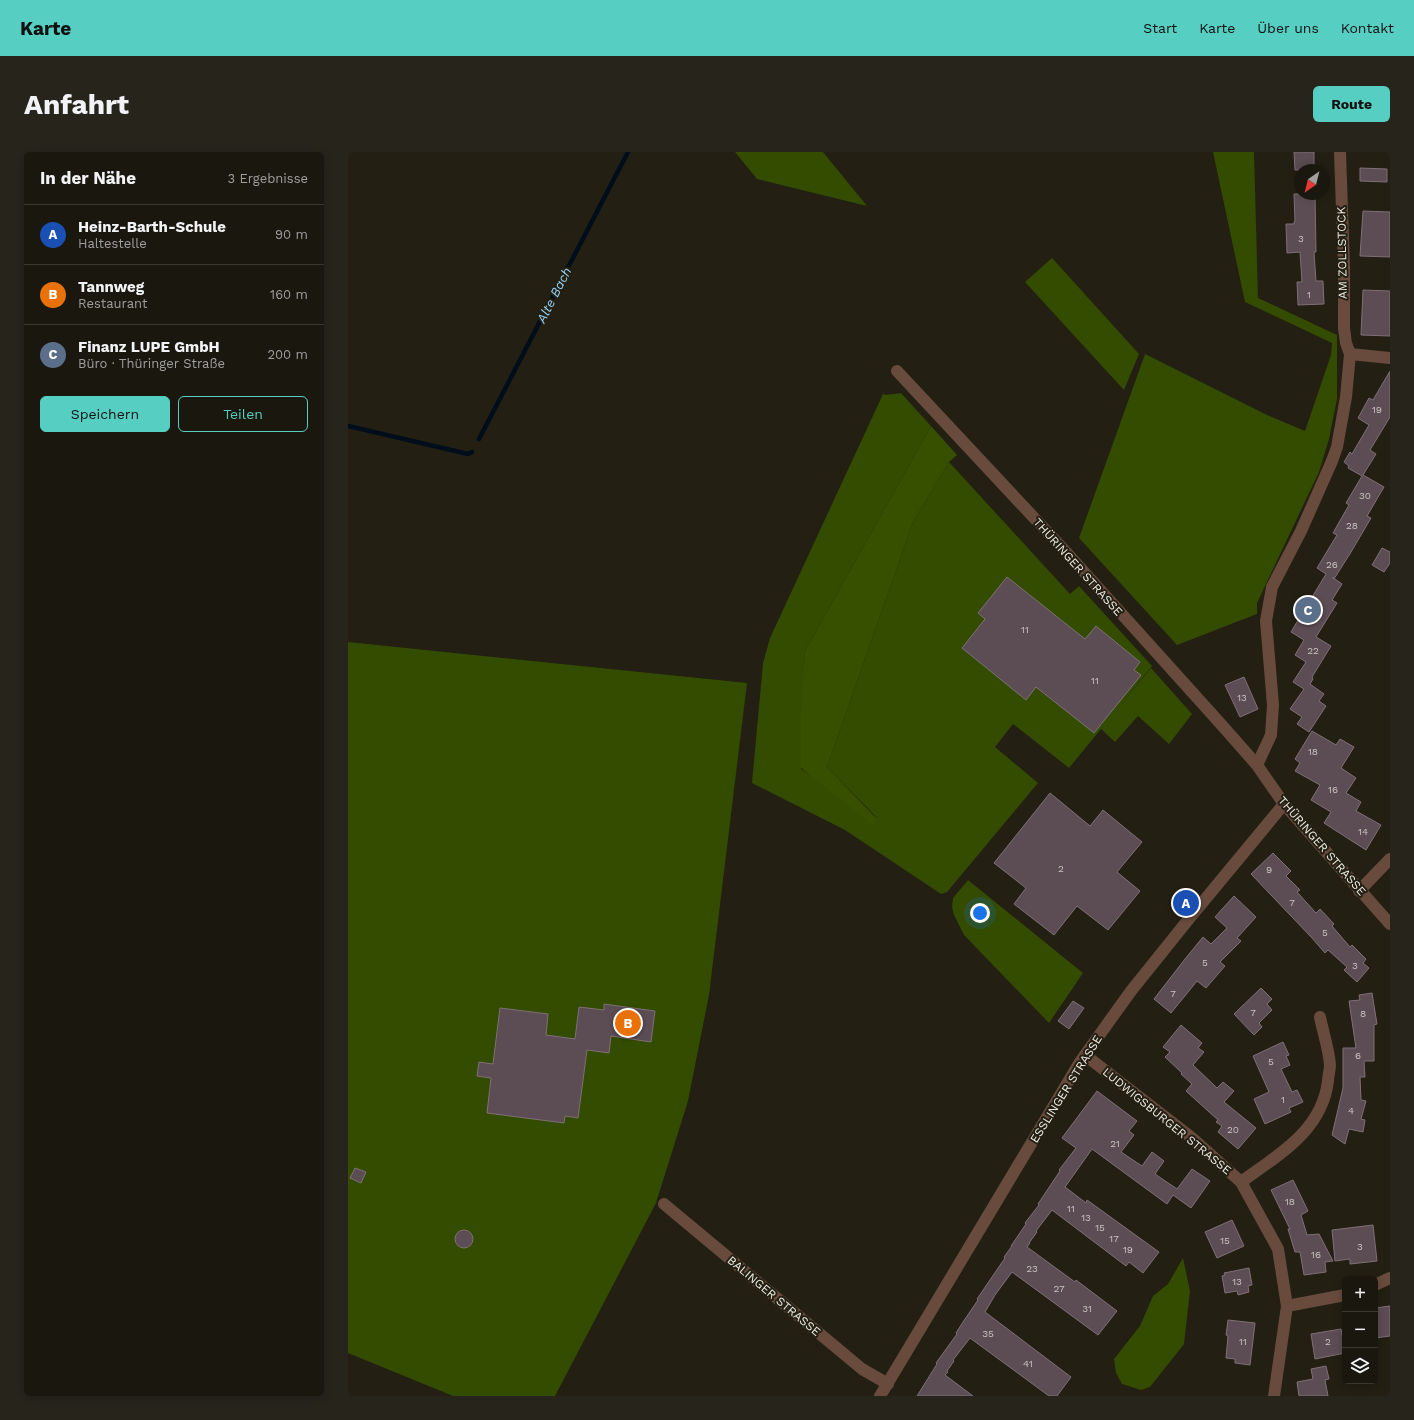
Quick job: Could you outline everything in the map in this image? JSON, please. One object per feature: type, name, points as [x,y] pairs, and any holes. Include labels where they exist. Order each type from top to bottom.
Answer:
[{"type":"street","name":"AM ZOLLSTOCK","points":[[1340,152],[1344,267],[1344,328],[1346,343],[1350,354]]},
{"type":"street","points":[[1257,765],[1271,736],[1273,705],[1266,620],[1272,587],[1301,530],[1337,447],[1346,397],[1350,354],[1390,358]]},
{"type":"street","name":"THÜRINGER STRASSE","points":[[897,371],[1066,552],[1257,765],[1284,804],[1390,924]]},
{"type":"street","name":"ESSLINGER STRASSE","points":[[880,1396],[1086,1055],[1136,985],[1284,804]]},
{"type":"street","points":[[1359,890],[1390,859]]},
{"type":"street","points":[[1241,1182],[1296,1142],[1312,1123],[1322,1106],[1327,1089],[1330,1065],[1320,1017]]},
{"type":"street","name":"LUDWIGSBURGER STRASSE","points":[[1086,1055],[1192,1138],[1241,1182],[1278,1248],[1287,1306],[1274,1396]]},
{"type":"street","name":"BALINGER STRASSE","points":[[664,1204],[862,1369],[888,1384]]},
{"type":"street","points":[[1378,1284],[1390,1278]]},
{"type":"street","points":[[1287,1306],[1342,1296]]},
{"type":"green space","points":[[735,152],[823,152],[867,206],[757,179]]},
{"type":"green space","points":[[1213,152],[1254,152],[1258,298],[1337,335],[1337,399],[1329,439],[1319,472],[1257,603],[1257,614],[1177,645],[1079,538],[1145,354],[1267,415],[1305,431],[1331,355],[1332,343],[1245,302]]},
{"type":"green space","points":[[1052,258],[1139,354],[1124,390],[1025,282]]},
{"type":"green space","points":[[901,393],[931,426],[805,651],[801,769],[877,818],[827,767],[913,522],[949,462],[1070,594],[1079,586],[1152,666],[1111,717],[1151,668],[1192,714],[1169,744],[1138,716],[1115,742],[1101,729],[1069,768],[1013,724],[995,747],[1038,783],[947,892],[941,894],[845,830],[752,783],[763,663],[770,638],[883,394]]},
{"type":"green space","points":[[931,426],[957,455],[949,462],[913,522],[827,767],[877,819],[873,825],[801,768],[801,714],[805,651]]},
{"type":"green space","points":[[348,642],[747,683],[709,995],[688,1101],[656,1203],[555,1396],[453,1396],[348,1353]]},
{"type":"green space","points":[[968,880],[1083,973],[1049,1023],[964,935],[954,915],[952,907],[953,898]]},
{"type":"green space","points":[[1183,1258],[1190,1291],[1184,1344],[1150,1387],[1141,1390],[1122,1384],[1116,1373],[1114,1359],[1140,1326],[1153,1296],[1168,1284]]},
{"type":"building","points":[[1294,152],[1314,152],[1314,164],[1295,164]]},
{"type":"building","points":[[1360,168],[1387,169],[1387,182],[1360,181]]},
{"type":"building","points":[[1294,200],[1315,200],[1316,252],[1314,252],[1316,281],[1323,281],[1324,304],[1298,305],[1297,282],[1302,282],[1300,252],[1287,253],[1286,224],[1294,224]]},
{"type":"building","points":[[1363,211],[1390,212],[1390,257],[1360,256]]},
{"type":"building","points":[[1363,290],[1390,291],[1390,336],[1361,335]]},
{"type":"building","points":[[1390,371],[1390,417],[1370,450],[1376,454],[1363,475],[1384,487],[1367,516],[1371,518],[1334,579],[1342,584],[1332,600],[1337,603],[1316,637],[1331,646],[1312,677],[1313,679],[1310,684],[1324,694],[1319,701],[1326,706],[1309,732],[1297,724],[1302,717],[1290,709],[1304,689],[1293,682],[1306,662],[1295,655],[1304,640],[1291,632],[1326,574],[1317,568],[1337,535],[1333,533],[1349,505],[1346,503],[1362,476],[1348,468],[1349,466],[1344,462],[1350,452],[1352,454],[1369,425],[1358,418],[1369,398],[1373,400]]},
{"type":"building","points":[[1382,548],[1390,552],[1390,563],[1384,572],[1372,565]]},
{"type":"building","points":[[1007,577],[1085,639],[1096,626],[1140,662],[1134,670],[1141,675],[1094,733],[1036,687],[1026,700],[962,648],[985,619],[978,613]]},
{"type":"building","points":[[1244,677],[1258,709],[1240,717],[1225,685]]},
{"type":"building","points":[[1312,731],[1336,745],[1340,739],[1354,747],[1341,768],[1356,778],[1346,793],[1361,802],[1356,811],[1381,825],[1366,850],[1324,823],[1331,812],[1311,800],[1320,785],[1295,771],[1300,763],[1295,759]]},
{"type":"building","points":[[1050,793],[1090,826],[1103,810],[1142,842],[1117,872],[1140,891],[1108,930],[1077,906],[1054,935],[1014,904],[1026,888],[994,863]]},
{"type":"building","points":[[1273,853],[1291,871],[1286,876],[1300,890],[1297,892],[1316,913],[1320,909],[1334,924],[1332,926],[1350,947],[1352,945],[1366,959],[1363,963],[1369,968],[1357,982],[1344,970],[1347,967],[1328,950],[1325,953],[1251,874]]},
{"type":"building","points":[[1234,896],[1256,917],[1237,938],[1241,941],[1220,962],[1225,966],[1206,988],[1197,981],[1171,1013],[1154,999],[1203,937],[1211,944],[1227,928],[1215,917]]},
{"type":"building","points":[[1261,988],[1272,999],[1267,1004],[1272,1010],[1259,1023],[1262,1027],[1254,1035],[1234,1014]]},
{"type":"building","points":[[1372,993],[1377,1024],[1374,1025],[1374,1061],[1364,1061],[1365,1077],[1360,1077],[1361,1100],[1366,1101],[1361,1119],[1365,1120],[1363,1132],[1349,1129],[1345,1144],[1332,1135],[1343,1088],[1343,1048],[1356,1048],[1349,1001],[1360,1000],[1359,995]]},
{"type":"building","points":[[1073,1001],[1084,1008],[1069,1029],[1058,1021]]},
{"type":"building","points":[[604,1004],[655,1011],[651,1042],[611,1036],[609,1053],[587,1050],[578,1118],[565,1116],[564,1123],[487,1113],[491,1078],[477,1076],[479,1062],[493,1064],[500,1008],[548,1014],[546,1035],[575,1039],[579,1007],[604,1010]]},
{"type":"building","points":[[1181,1025],[1202,1043],[1198,1048],[1204,1052],[1193,1065],[1217,1088],[1223,1082],[1234,1091],[1224,1102],[1256,1128],[1238,1149],[1218,1132],[1222,1126],[1216,1122],[1218,1120],[1186,1091],[1192,1084],[1165,1057],[1170,1052],[1163,1047]]},
{"type":"building","points":[[1283,1042],[1289,1055],[1286,1056],[1290,1065],[1281,1069],[1292,1092],[1297,1090],[1303,1102],[1289,1108],[1291,1112],[1265,1124],[1254,1099],[1269,1092],[1253,1056]]},
{"type":"building","points":[[1097,1091],[1137,1121],[1129,1131],[1134,1135],[1121,1152],[1142,1166],[1152,1152],[1164,1161],[1155,1174],[1177,1189],[1192,1169],[1210,1181],[1191,1208],[1173,1195],[1167,1204],[1092,1149],[1065,1187],[1086,1203],[1087,1200],[1159,1252],[1143,1273],[1129,1262],[1126,1266],[1052,1210],[1036,1231],[1037,1232],[1027,1247],[1075,1282],[1076,1280],[1117,1311],[1098,1335],[1012,1272],[995,1295],[985,1312],[1071,1377],[1057,1396],[1049,1396],[970,1338],[953,1360],[954,1361],[945,1375],[973,1396],[917,1396],[937,1364],[936,1363],[957,1334],[956,1333],[978,1300],[977,1299],[1005,1258],[1004,1257],[1026,1224],[1025,1223],[1039,1205],[1038,1204],[1060,1171],[1059,1170],[1076,1148],[1062,1138]]},
{"type":"building","points":[[355,1168],[366,1172],[361,1183],[350,1178]]},
{"type":"building","points":[[1293,1180],[1308,1211],[1301,1215],[1307,1235],[1319,1234],[1333,1261],[1325,1262],[1326,1272],[1304,1275],[1300,1252],[1295,1252],[1288,1229],[1290,1229],[1271,1190]]},
{"type":"building","points":[[1232,1220],[1244,1246],[1217,1258],[1205,1232]]},
{"type":"building","points":[[1373,1225],[1377,1261],[1350,1264],[1350,1259],[1335,1261],[1332,1230]]},
{"type":"building","points":[[460,1230],[468,1230],[473,1235],[471,1246],[468,1248],[460,1248],[455,1243],[455,1235]]},
{"type":"building","points":[[1249,1268],[1252,1285],[1248,1286],[1249,1292],[1238,1295],[1237,1291],[1225,1293],[1222,1276],[1225,1275],[1224,1273]]},
{"type":"building","points":[[1390,1306],[1390,1336],[1378,1338],[1378,1308]]},
{"type":"building","points":[[1228,1320],[1255,1323],[1250,1365],[1235,1363],[1235,1359],[1226,1358],[1228,1336],[1226,1335]]},
{"type":"building","points":[[1341,1329],[1342,1354],[1315,1359],[1311,1334]]},
{"type":"building","points":[[1326,1366],[1329,1379],[1325,1380],[1328,1396],[1299,1396],[1297,1382],[1313,1379],[1311,1369]]},
{"type":"waterway","name":"Alte Bach","points":[[479,439],[628,152]]},
{"type":"waterway","name":"Alte Bach","points":[[348,426],[468,454],[472,452]]},
{"type":"place","name":"Finanz LUPE GmbH","points":[[1308,610]]},
{"type":"place","name":"Heinz-Barth-Schule","points":[[1186,903]]},
{"type":"place","name":"Tannweg","points":[[628,1023]]}]
